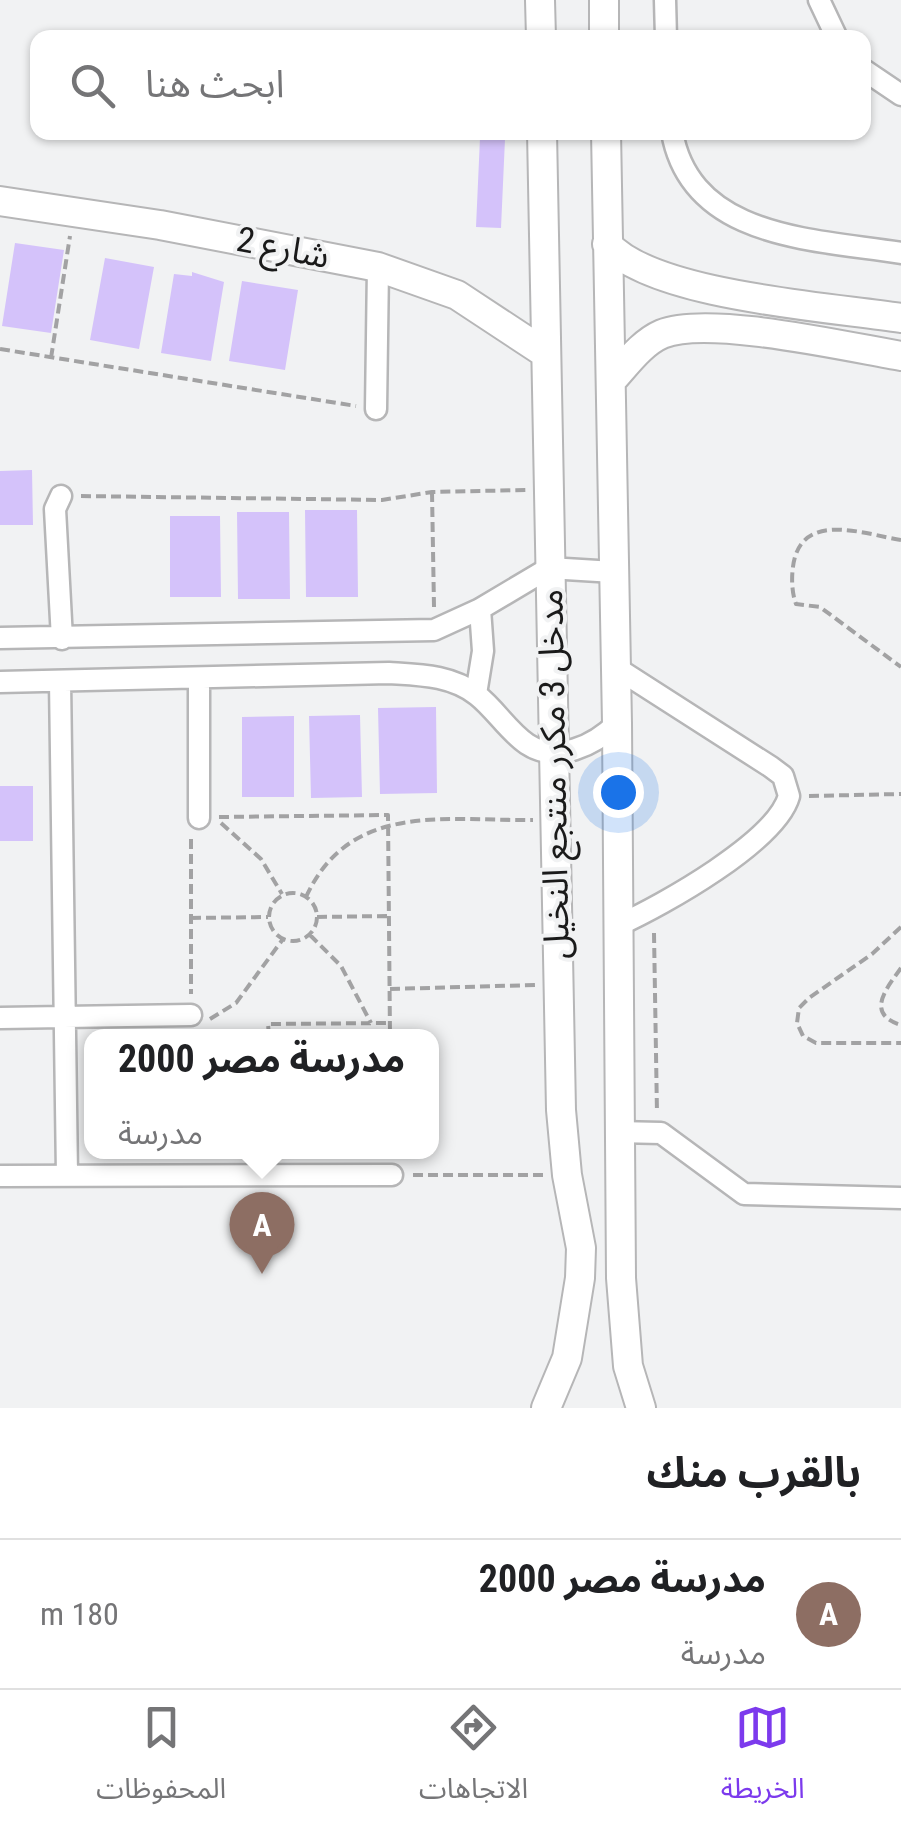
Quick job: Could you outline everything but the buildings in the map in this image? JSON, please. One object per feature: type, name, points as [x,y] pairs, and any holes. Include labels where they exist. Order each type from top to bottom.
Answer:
[{"type":"street","points":[[540,0],[540,30]]},
{"type":"street","points":[[604,0],[604,30]]},
{"type":"street","points":[[665,0],[666,30]]},
{"type":"street","points":[[819,0],[833,30]]},
{"type":"street","points":[[871,75],[901,95]]},
{"type":"street","name":"مدخل 3 مكرر منتجع النخيل","points":[[542,140],[559,984],[566,1175],[578,1216],[580,1278],[567,1358],[546,1408]]},
{"type":"street","points":[[606,140],[617,723],[621,1278],[628,1366],[642,1408]]},
{"type":"street","points":[[675,140],[684,168],[696,187],[738,221],[762,230],[901,253]]},
{"type":"street","name":"شارع 2","points":[[0,201],[378,267],[457,295],[545,353]]},
{"type":"street","points":[[607,244],[656,276],[901,318]]},
{"type":"street","points":[[376,409],[378,267]]},
{"type":"street","points":[[819,342],[826,307]]},
{"type":"street","points":[[610,382],[643,346],[679,329],[819,342],[901,356]]},
{"type":"street","points":[[61,496],[55,508],[62,640]]},
{"type":"street","points":[[0,638],[62,640],[434,630],[480,609],[549,568],[614,572]]},
{"type":"street","points":[[476,694],[483,651],[480,609]]},
{"type":"street","points":[[614,667],[771,767],[783,776],[789,796],[775,824],[654,909],[618,924]]},
{"type":"street","points":[[0,682],[388,673],[434,676],[476,694],[528,745],[552,751],[588,745],[617,723]]},
{"type":"street","points":[[200,678],[200,818]]},
{"type":"street","points":[[60,681],[67,1175]]},
{"type":"street","points":[[0,1018],[190,1015]]},
{"type":"street","points":[[617,1132],[660,1133],[671,1138],[721,1182],[744,1194],[901,1198]]},
{"type":"street","points":[[0,1176],[392,1175]]},
{"type":"street","points":[[580,1278],[621,1278]]},
{"type":"path","points":[[51,358],[74,211]]},
{"type":"path","points":[[0,349],[376,409]]},
{"type":"path","points":[[61,496],[382,500],[432,492],[548,490]]},
{"type":"path","points":[[432,492],[434,630]]},
{"type":"path","points":[[901,540],[835,529],[820,531],[797,550],[793,599],[800,606],[820,607],[901,667]]},
{"type":"path","points":[[789,796],[901,794]]},
{"type":"path","points":[[283,896],[246,843],[212,818],[388,815],[390,1029]]},
{"type":"path","points":[[200,818],[190,818],[190,1025],[215,1018],[236,1003],[283,939]]},
{"type":"path","points":[[306,897],[329,859],[388,822],[556,820]]},
{"type":"path","points":[[268,917],[283,896]]},
{"type":"path","points":[[283,896],[306,897]]},
{"type":"path","points":[[306,897],[317,917]]},
{"type":"path","points":[[654,909],[656,1112],[671,1138]]},
{"type":"path","points":[[317,917],[389,916]]},
{"type":"path","points":[[190,918],[268,917]]},
{"type":"path","points":[[268,917],[283,939]]},
{"type":"path","points":[[283,939],[302,940],[310,935],[317,917]]},
{"type":"path","points":[[901,927],[872,954],[809,998],[799,1008],[797,1023],[804,1036],[816,1043],[901,1043]]},
{"type":"path","points":[[310,935],[340,966],[371,1023]]},
{"type":"path","points":[[901,968],[880,998],[880,1011],[888,1021],[901,1025]]},
{"type":"path","points":[[390,989],[559,984]]},
{"type":"path","points":[[268,1029],[268,1024],[390,1023]]},
{"type":"path","points":[[392,1175],[566,1175]]},
{"type":"place","name":"مدرسة مصر 2000","points":[[262,1274]]}]
